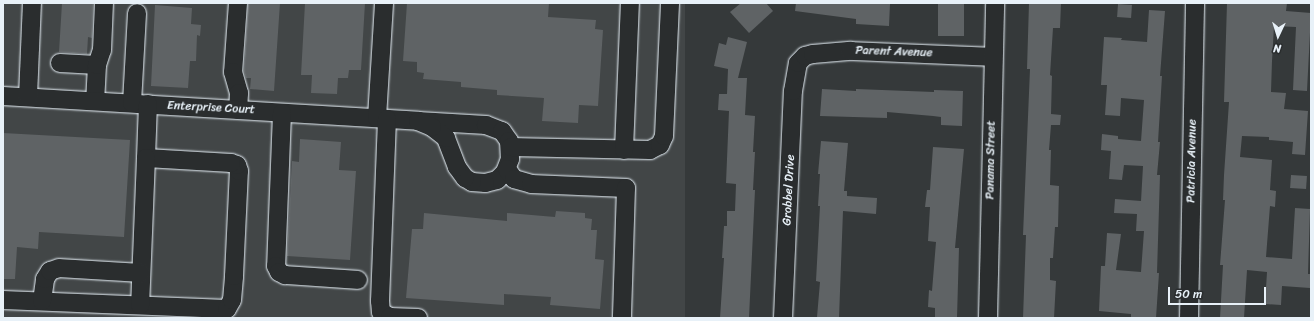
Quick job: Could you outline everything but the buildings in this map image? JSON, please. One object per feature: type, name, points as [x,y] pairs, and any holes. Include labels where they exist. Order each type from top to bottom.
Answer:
[{"type":"street","points":[[28,97],[32,3]]},
{"type":"street","points":[[95,101],[96,65],[102,50],[104,3]]},
{"type":"street","points":[[238,3],[233,72],[239,93],[238,110]]},
{"type":"street","points":[[384,3],[380,301],[382,312],[390,317],[418,318]]},
{"type":"street","points":[[624,150],[630,3]]},
{"type":"street","points":[[622,318],[626,188],[531,184],[514,179],[507,169],[510,159],[510,147],[650,150],[660,145],[664,136],[670,3]]},
{"type":"street","name":"Panama Street","points":[[988,318],[995,3]]},
{"type":"street","name":"Patricia Avenue","points":[[1188,318],[1195,3]]},
{"type":"street","points":[[138,13],[140,104],[146,158],[140,305]]},
{"type":"street","name":"Parent Avenue","points":[[798,63],[805,56],[813,54],[852,51],[993,57]]},
{"type":"street","points":[[60,63],[96,65]]},
{"type":"street","name":"Grobbel Drive","points":[[783,318],[793,91],[798,63]]},
{"type":"street","name":"Enterprise Court","points":[[3,96],[418,120],[496,128],[507,136],[510,147]]},
{"type":"street","points":[[282,113],[276,266],[279,272],[285,275],[358,280]]},
{"type":"street","name":"Enterprise Court","points":[[418,120],[432,127],[446,138],[457,167],[465,178],[472,182],[490,182],[502,177],[507,169]]},
{"type":"street","points":[[3,300],[227,309],[232,300],[240,171],[237,165],[231,163],[146,158]]},
{"type":"street","points":[[42,301],[46,279],[50,271],[59,268],[141,273]]},
{"type":"shaded area","points":[[3,3],[685,3],[685,318],[3,318]]}]
